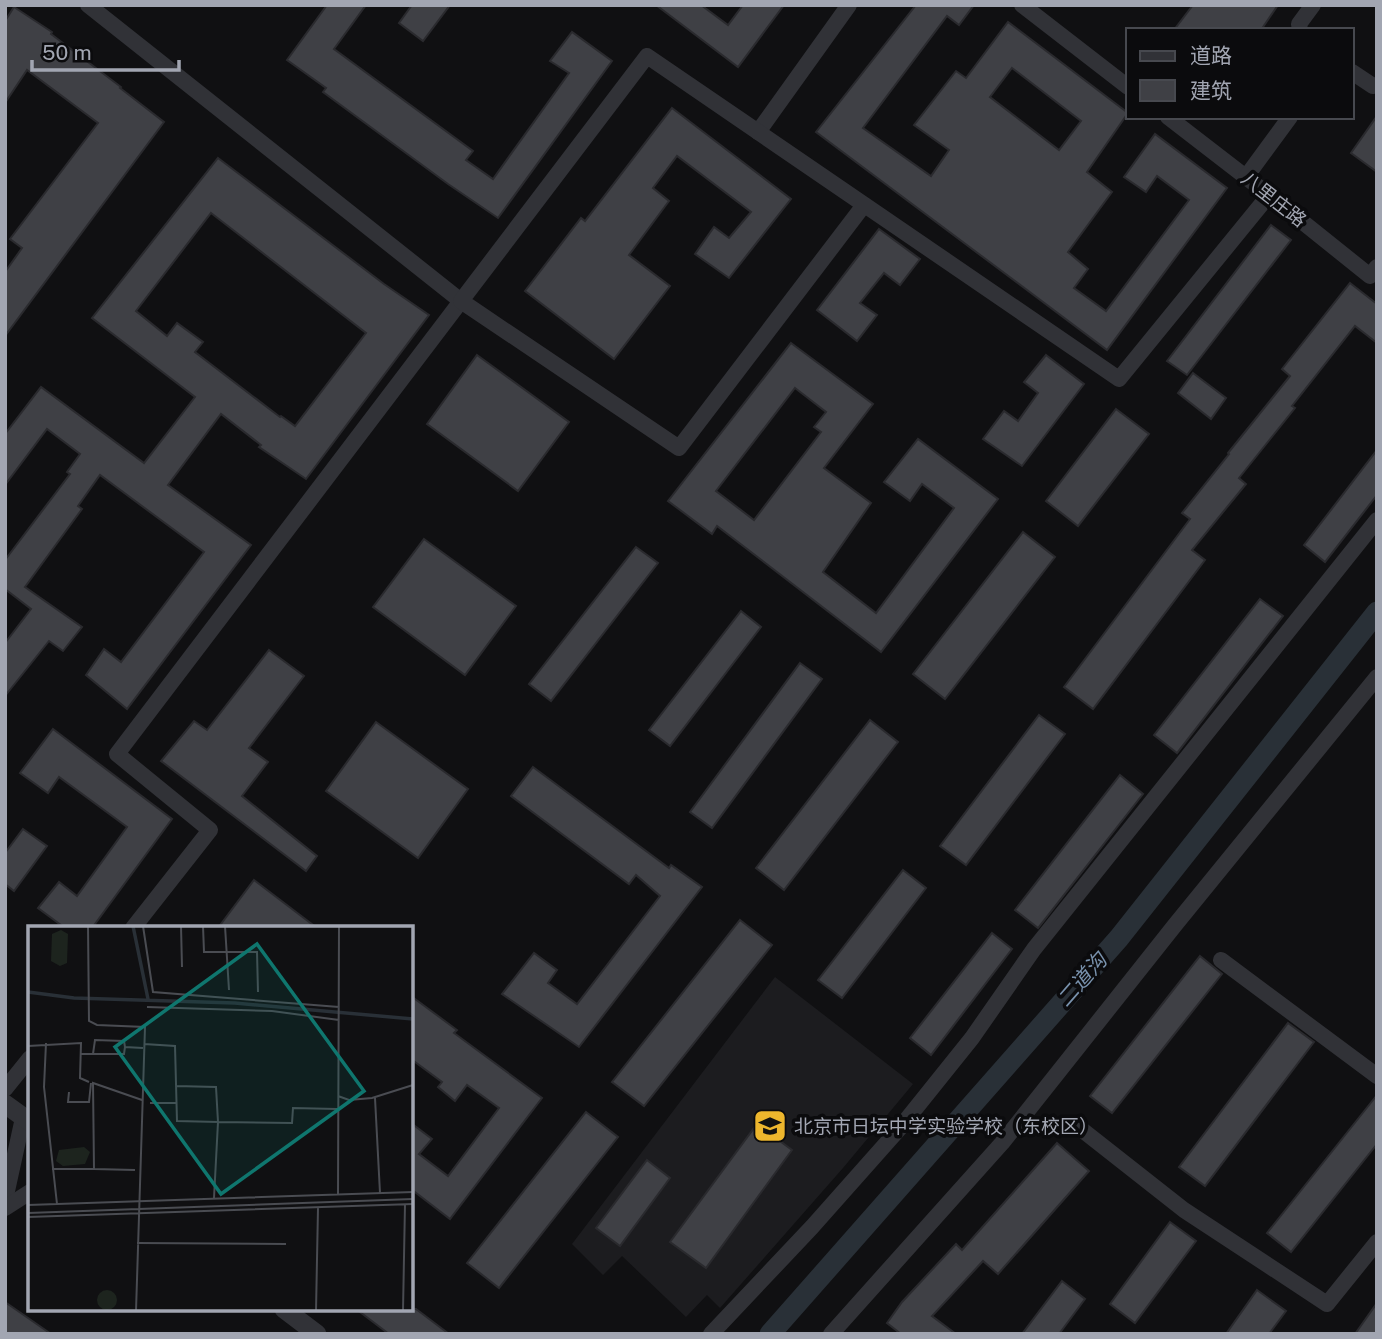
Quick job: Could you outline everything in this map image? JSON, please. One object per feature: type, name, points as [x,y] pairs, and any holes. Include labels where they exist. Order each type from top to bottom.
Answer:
[{"type":"street","points":[[88,5],[461,301],[679,448],[864,205]]},
{"type":"street","points":[[758,132],[849,5]]},
{"type":"street","points":[[1022,5],[1126,85]]},
{"type":"street","points":[[1300,28],[1299,24],[1313,5]]},
{"type":"street","points":[[135,926],[210,831],[117,754],[647,56],[1119,379],[1269,195]]},
{"type":"street","points":[[1354,73],[1373,86],[1377,85]]},
{"type":"street","name":"八里庄路","points":[[1171,119],[1370,276],[1377,267]]},
{"type":"street","points":[[1246,177],[1289,119]]},
{"type":"street","points":[[711,1334],[900,1129],[972,1038],[1034,948],[1377,520]]},
{"type":"street","points":[[831,1334],[1002,1143],[1377,677]]},
{"type":"street","points":[[1221,960],[1377,1076]]},
{"type":"street","points":[[5,1089],[28,1060]]},
{"type":"street","points":[[5,1104],[27,1120],[5,1199]]},
{"type":"street","points":[[1081,1129],[1184,1210],[1327,1304],[1377,1242]]},
{"type":"street","points":[[5,1208],[28,1193]]},
{"type":"street","points":[[287,1311],[317,1334]]},
{"type":"shaded area","name":"北京市日坛中学实验学校（东校区）","points":[[775,977],[913,1084],[720,1308],[707,1295],[686,1317],[622,1256],[603,1275],[572,1244]]},
{"type":"building","points":[[327,5],[366,5],[334,49],[473,151],[466,160],[493,179],[569,73],[550,61],[572,32],[612,61],[498,218],[323,92],[326,88],[287,60]]},
{"type":"building","points":[[412,5],[450,5],[423,41],[399,23]]},
{"type":"building","points":[[656,5],[701,5],[728,25],[743,5],[784,5],[738,67]]},
{"type":"building","points":[[916,5],[974,5],[959,25],[947,16],[863,128],[931,176],[949,150],[914,125],[956,71],[966,78],[1008,22],[1126,111],[1126,116],[1087,172],[1112,192],[1068,252],[1088,269],[1074,288],[1106,311],[1189,200],[1157,176],[1146,192],[1124,177],[1155,134],[1227,188],[1107,350],[816,132]],"holes":[[[1012,68],[1081,121],[1059,150],[990,97]]]},
{"type":"building","points":[[1193,5],[1278,5],[1262,28],[1176,28]]},
{"type":"building","points":[[14,7],[52,32],[51,34],[164,122],[5,336],[5,272],[22,248],[10,239],[98,123],[27,70],[5,103],[5,21]]},
{"type":"building","points":[[672,108],[791,199],[729,278],[695,254],[714,227],[729,238],[751,212],[677,156],[653,188],[669,201],[629,255],[670,286],[614,359],[525,291],[581,218],[585,221]]},
{"type":"building","points":[[1377,116],[1377,172],[1351,153]]},
{"type":"building","points":[[218,158],[429,315],[306,479],[259,447],[261,445],[221,414],[168,485],[251,545],[127,709],[86,675],[104,649],[121,662],[204,552],[100,475],[78,506],[82,509],[25,587],[82,627],[63,651],[49,641],[5,696],[5,643],[31,609],[5,589],[5,560],[70,474],[67,472],[80,454],[47,429],[5,485],[5,434],[41,387],[144,463],[195,397],[92,318]],"holes":[[[211,213],[366,333],[295,426],[195,352],[203,342],[177,323],[167,336],[136,311]]]},
{"type":"building","points":[[1271,225],[1291,240],[1187,375],[1167,361]]},
{"type":"building","points":[[879,229],[920,259],[900,285],[884,273],[860,303],[877,315],[857,341],[817,310]]},
{"type":"building","points":[[1350,283],[1377,304],[1377,343],[1355,326],[1292,406],[1295,408],[1239,478],[1246,484],[1192,550],[1205,560],[1093,709],[1064,687],[1190,519],[1182,513],[1290,376],[1282,369]]},
{"type":"building","points":[[791,343],[873,404],[824,468],[871,503],[823,572],[876,613],[954,508],[922,484],[910,501],[884,482],[918,439],[998,499],[881,652],[717,526],[712,534],[668,501]],"holes":[[[795,388],[826,412],[814,427],[821,432],[754,520],[716,491]]]},
{"type":"building","points":[[477,355],[569,422],[518,491],[427,424]]},
{"type":"building","points":[[1046,355],[1084,384],[1022,466],[983,439],[1004,411],[1018,421],[1038,393],[1024,382]]},
{"type":"building","points":[[1193,373],[1226,398],[1211,419],[1178,393]]},
{"type":"building","points":[[1116,409],[1149,434],[1078,526],[1046,501]]},
{"type":"building","points":[[1377,450],[1377,495],[1325,562],[1304,545]]},
{"type":"building","points":[[1023,532],[1055,557],[945,699],[913,674]]},
{"type":"building","points":[[424,539],[516,606],[465,675],[373,607]]},
{"type":"building","points":[[636,547],[658,563],[551,701],[529,684]]},
{"type":"building","points":[[1260,599],[1283,616],[1177,753],[1154,735]]},
{"type":"building","points":[[741,611],[761,627],[670,746],[649,730]]},
{"type":"building","points":[[269,650],[304,676],[249,748],[268,762],[242,796],[317,856],[306,871],[161,761],[194,721],[207,730]]},
{"type":"building","points":[[800,663],[822,679],[712,828],[690,812]]},
{"type":"building","points":[[1039,715],[1065,734],[966,865],[940,846]]},
{"type":"building","points":[[870,720],[898,742],[784,890],[756,868]]},
{"type":"building","points":[[376,722],[468,789],[418,858],[326,791]]},
{"type":"building","points":[[53,729],[172,819],[93,926],[62,926],[38,908],[59,882],[77,896],[127,827],[59,777],[48,793],[20,773]]},
{"type":"building","points":[[533,767],[669,868],[671,865],[702,887],[579,1047],[502,994],[534,953],[557,970],[548,983],[577,1004],[660,896],[636,875],[629,884],[511,796]]},
{"type":"building","points":[[1120,775],[1143,794],[1038,928],[1015,910]]},
{"type":"building","points":[[23,829],[47,846],[14,891],[5,884],[5,853]]},
{"type":"building","points":[[903,870],[926,888],[842,998],[818,980]]},
{"type":"building","points":[[254,880],[314,926],[220,926]]},
{"type":"building","points":[[740,920],[772,945],[644,1106],[612,1082]]},
{"type":"building","points":[[992,933],[1012,949],[931,1055],[910,1038]]},
{"type":"building","points":[[1200,956],[1222,974],[1112,1113],[1090,1096]]},
{"type":"building","points":[[413,997],[457,1030],[454,1033],[542,1098],[450,1219],[413,1191],[413,1125],[432,1139],[419,1154],[448,1176],[499,1108],[467,1085],[455,1101],[438,1087],[442,1082],[413,1060]]},
{"type":"building","points":[[1288,1023],[1314,1042],[1205,1186],[1179,1167]]},
{"type":"building","points":[[1377,1095],[1377,1144],[1291,1252],[1267,1233]]},
{"type":"building","points":[[586,1112],[618,1137],[499,1288],[467,1263]]},
{"type":"building","points":[[757,1124],[792,1150],[706,1268],[670,1242]]},
{"type":"building","points":[[1057,1143],[1089,1171],[998,1274],[983,1261],[932,1316],[956,1334],[901,1334],[887,1323],[902,1302],[956,1244],[962,1250]]},
{"type":"building","points":[[647,1160],[670,1178],[620,1246],[596,1228]]},
{"type":"building","points":[[1170,1222],[1196,1241],[1135,1323],[1110,1304]]},
{"type":"building","points":[[1062,1281],[1085,1299],[1059,1334],[1022,1334]]},
{"type":"building","points":[[1257,1290],[1286,1311],[1269,1334],[1226,1334]]},
{"type":"building","points":[[5,1302],[51,1334],[5,1334]]},
{"type":"building","points":[[1377,1303],[1377,1334],[1355,1334]]},
{"type":"building","points":[[416,1309],[449,1334],[389,1334],[359,1311]]},
{"type":"waterway","name":"二道沟","points":[[770,1334],[1119,938],[1377,612]]},
{"type":"place","name":"北京市日坛中学实验学校（东校区）","points":[[770,1126]]}]
